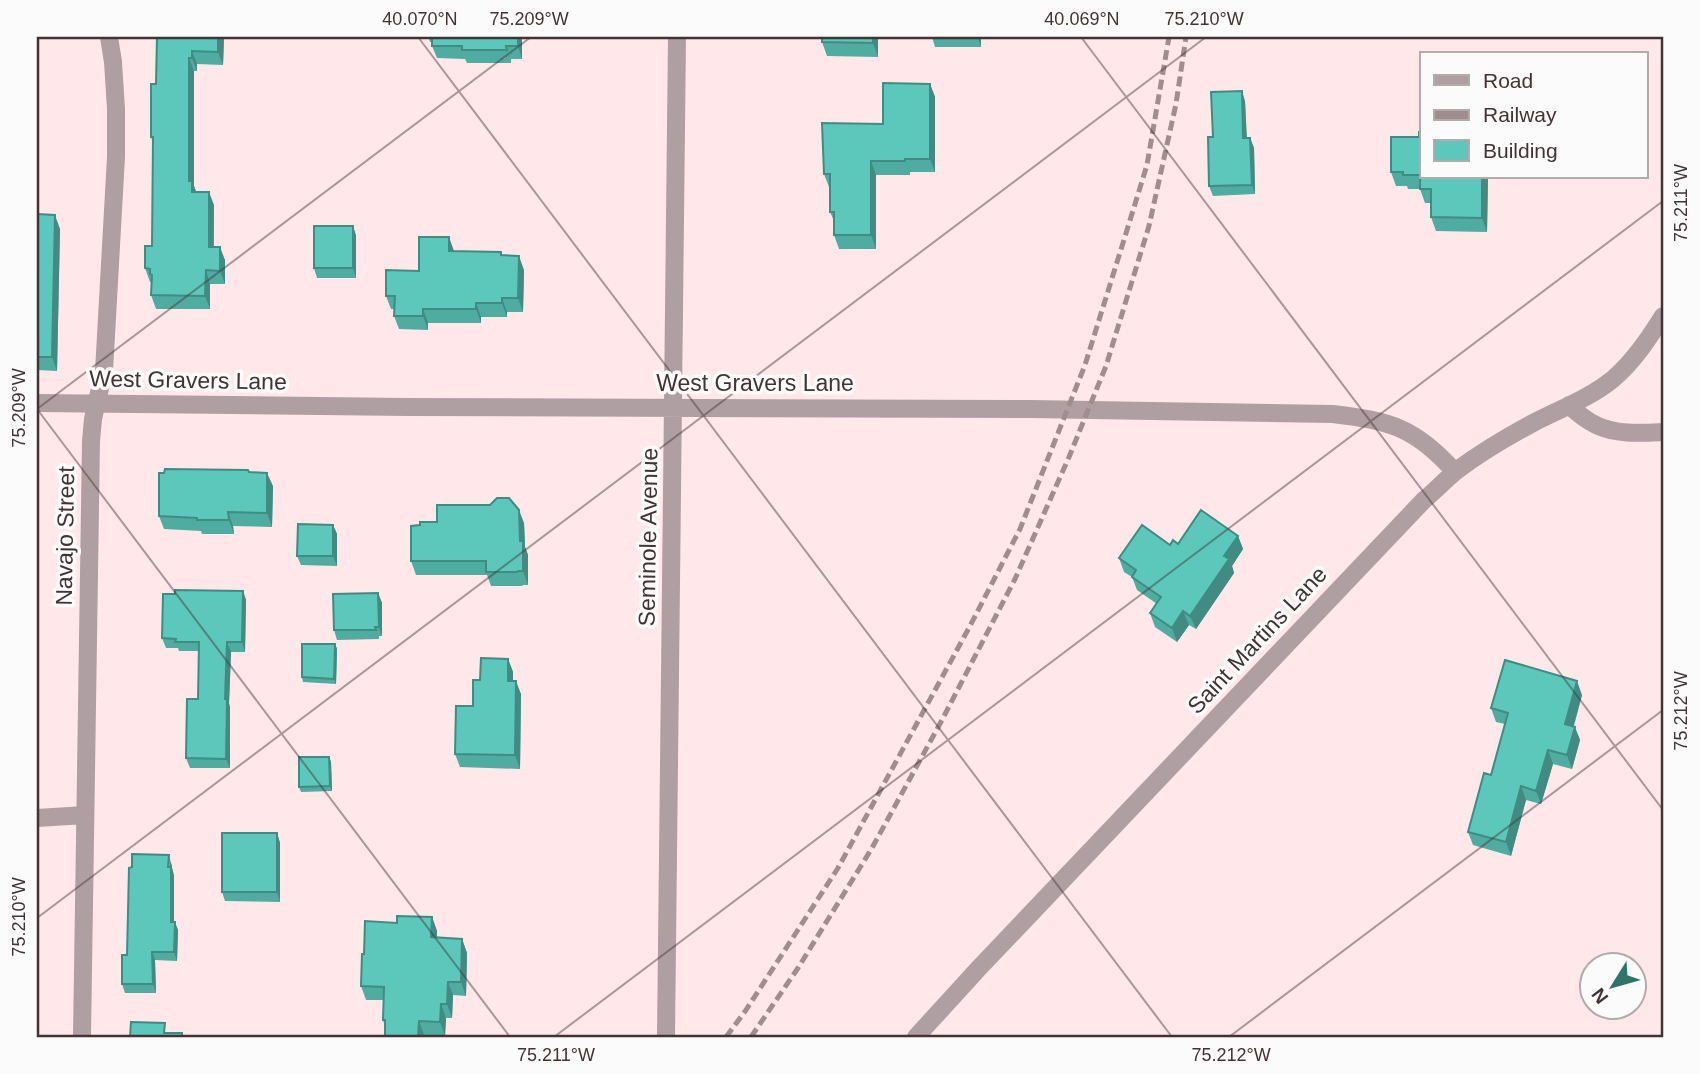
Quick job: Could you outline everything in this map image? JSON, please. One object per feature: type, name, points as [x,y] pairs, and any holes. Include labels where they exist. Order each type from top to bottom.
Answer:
[{"type":"street","name":"Navajo Street","points":[[82,1037],[91,441],[104,370],[116,157],[116,109],[109,37]]},
{"type":"street","name":"Seminole Avenue","points":[[666,1037],[677,37]]},
{"type":"street","name":"Saint Martins Lane","points":[[915,1037],[1392,533],[1455,472],[1503,440],[1595,392],[1622,370],[1651,336],[1663,316]]},
{"type":"street","name":"West Gravers Lane","points":[[37,403],[408,407],[1031,408],[1333,414],[1374,419],[1402,429],[1422,440],[1455,472]]},
{"type":"street","points":[[1569,405],[1598,426],[1619,431],[1663,432]]},
{"type":"street","points":[[37,818],[85,815]]},
{"type":"building","points":[[157,37],[218,37],[218,52],[192,51],[192,58],[189,58],[189,181],[192,181],[192,192],[209,192],[209,247],[220,247],[220,271],[206,270],[205,296],[151,295],[152,275],[150,269],[145,268],[145,246],[152,246],[151,84],[156,84]]},
{"type":"building","points":[[432,37],[518,37],[518,46],[506,46],[507,50],[462,50],[462,46],[432,46]]},
{"type":"building","points":[[822,37],[873,37],[873,43],[822,42]]},
{"type":"building","points":[[883,83],[930,84],[930,159],[871,161],[871,235],[834,235],[834,212],[830,212],[830,174],[824,174],[822,123],[883,124]]},
{"type":"building","points":[[1242,91],[1243,138],[1250,138],[1252,185],[1209,186],[1208,137],[1213,137],[1211,92]]},
{"type":"building","points":[[1420,132],[1420,175],[1391,172],[1391,137],[1419,137]]},
{"type":"building","points":[[1420,178],[1482,178],[1482,218],[1431,217],[1431,189],[1420,189]]},
{"type":"building","points":[[37,214],[55,215],[52,357],[37,357]]},
{"type":"building","points":[[314,226],[353,226],[353,268],[314,268]]},
{"type":"building","points":[[419,237],[449,237],[449,251],[501,252],[501,255],[519,256],[518,298],[502,298],[502,303],[476,303],[476,309],[423,309],[423,316],[394,316],[395,296],[386,296],[386,270],[419,271]]},
{"type":"building","points":[[165,469],[248,470],[267,473],[267,513],[228,512],[229,520],[159,516],[159,473],[164,473]]},
{"type":"building","points":[[497,498],[509,498],[519,510],[523,571],[486,572],[486,561],[411,561],[411,526],[420,525],[420,522],[437,522],[437,505],[490,505]]},
{"type":"building","points":[[1201,510],[1238,536],[1224,556],[1229,559],[1190,616],[1183,611],[1172,628],[1150,613],[1161,597],[1132,577],[1136,570],[1119,558],[1142,525],[1170,545],[1173,540],[1178,544]]},
{"type":"building","points":[[298,524],[333,525],[333,556],[297,556]]},
{"type":"building","points":[[175,590],[243,591],[242,642],[227,642],[226,759],[186,758],[187,699],[198,699],[199,642],[175,642],[176,639],[162,638],[163,594],[175,594]]},
{"type":"building","points":[[378,593],[379,627],[375,627],[376,630],[334,630],[333,594]]},
{"type":"building","points":[[302,644],[335,644],[334,679],[302,677]]},
{"type":"building","points":[[481,658],[508,659],[508,681],[516,681],[515,755],[455,754],[456,706],[473,706],[473,680],[480,680]]},
{"type":"building","points":[[1505,660],[1577,681],[1565,724],[1575,727],[1567,755],[1548,750],[1536,791],[1521,786],[1506,842],[1468,832],[1484,773],[1491,775],[1508,713],[1491,708]]},
{"type":"building","points":[[299,757],[329,757],[330,786],[299,787]]},
{"type":"building","points":[[222,833],[277,833],[277,892],[222,892]]},
{"type":"building","points":[[132,854],[169,855],[168,867],[171,867],[174,952],[152,952],[153,984],[122,984],[122,955],[127,955],[129,868],[132,867]]},
{"type":"building","points":[[397,916],[432,917],[431,937],[462,939],[461,982],[448,982],[447,1004],[441,1004],[440,1022],[419,1021],[418,1037],[385,1037],[384,987],[361,986],[365,921],[397,923]]},
{"type":"building","points":[[131,1022],[165,1023],[164,1033],[182,1033],[182,1037],[130,1037]]},
{"type":"railway","points":[[726,1037],[838,868],[1020,529],[1085,365],[1147,165],[1169,37]]},
{"type":"railway","points":[[751,1037],[798,968],[872,848],[1015,579],[1069,457],[1106,366],[1149,226],[1176,104],[1186,37]]}]
